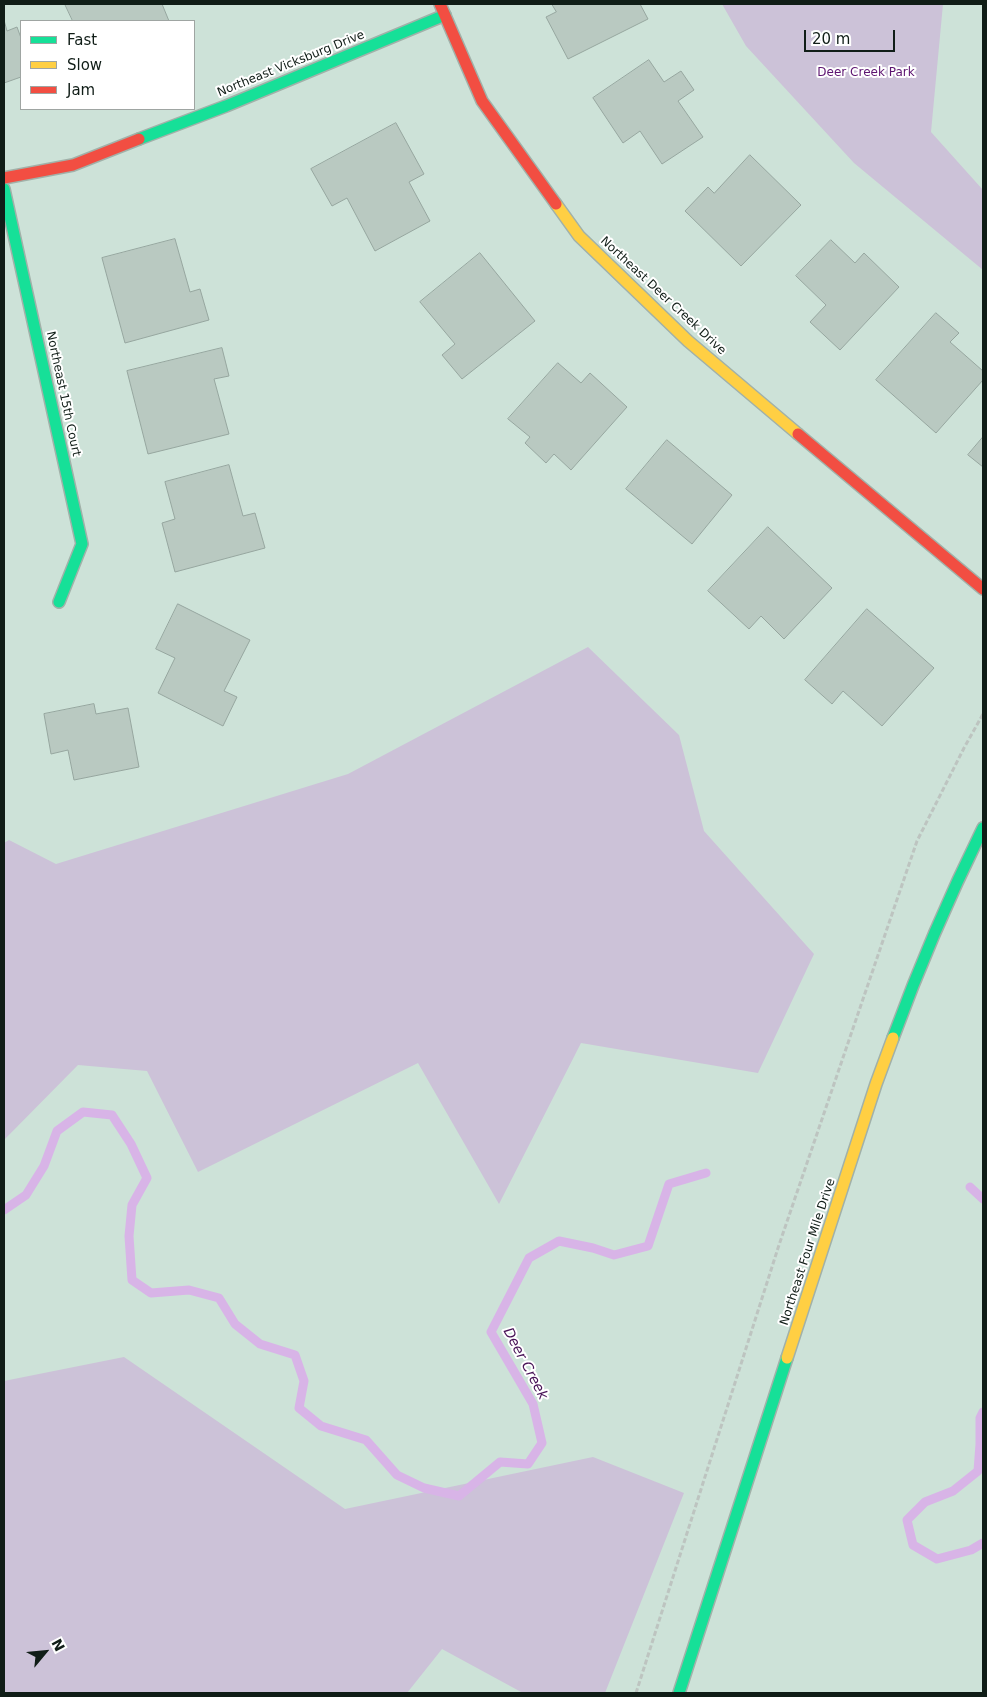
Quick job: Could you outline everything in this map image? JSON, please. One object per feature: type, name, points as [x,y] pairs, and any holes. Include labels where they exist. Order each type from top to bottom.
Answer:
[{"type":"street","name":"Northeast Vicksburg Drive","points":[[4,178],[74,165],[226,106],[443,9]]},
{"type":"street","name":"Northeast Deer Creek Drive","points":[[443,9],[482,101],[579,236],[688,341],[983,589]]},
{"type":"street","name":"Northeast 15th Court","points":[[4,189],[82,544],[59,602]]},
{"type":"street","name":"Northeast Four Mile Drive","points":[[679,1693],[876,1084],[914,981],[961,873],[983,828]]},
{"type":"path","points":[[636,1693],[782,1236],[917,841],[983,714]]},
{"type":"green space","name":"Deer Creek Park","points":[[722,4],[943,4],[931,132],[983,190],[983,270],[854,163],[746,46]]},
{"type":"green space","points":[[588,647],[679,735],[704,831],[814,954],[758,1073],[581,1043],[499,1204],[418,1063],[198,1172],[147,1071],[78,1065],[4,1140],[4,843],[9,840],[56,864],[348,774]]},
{"type":"green space","points":[[124,1357],[345,1509],[593,1457],[684,1493],[605,1693],[523,1693],[442,1649],[407,1693],[4,1693],[4,1381]]},
{"type":"building","points":[[65,4],[162,4],[169,20],[73,20]]},
{"type":"building","points":[[552,4],[640,4],[648,19],[568,59],[546,17],[556,12]]},
{"type":"building","points":[[4,20],[7,31],[17,27],[20,35],[20,77],[4,83]]},
{"type":"building","points":[[649,60],[664,82],[681,71],[694,90],[678,101],[703,137],[662,164],[640,131],[623,143],[593,98]]},
{"type":"building","points":[[396,123],[424,174],[409,182],[430,221],[375,251],[347,198],[332,206],[311,169]]},
{"type":"building","points":[[750,155],[801,205],[741,266],[685,211],[708,187],[714,193]]},
{"type":"building","points":[[175,239],[190,292],[200,289],[209,320],[125,343],[102,258]]},
{"type":"building","points":[[831,240],[855,263],[864,253],[899,287],[840,350],[810,322],[826,305],[796,276]]},
{"type":"building","points":[[480,253],[535,321],[462,379],[442,355],[455,344],[420,302]]},
{"type":"building","points":[[936,313],[959,333],[950,342],[983,371],[983,380],[936,433],[876,380]]},
{"type":"building","points":[[222,348],[229,376],[214,379],[229,434],[148,454],[127,371]]},
{"type":"building","points":[[558,363],[581,383],[590,373],[627,407],[571,470],[554,454],[546,463],[525,443],[530,437],[508,419]]},
{"type":"building","points":[[983,437],[983,467],[968,455]]},
{"type":"building","points":[[667,440],[732,495],[692,544],[626,489]]},
{"type":"building","points":[[229,465],[243,516],[255,513],[265,548],[175,572],[162,523],[175,519],[165,482]]},
{"type":"building","points":[[768,527],[832,588],[784,639],[761,616],[749,629],[708,591]]},
{"type":"building","points":[[178,604],[250,640],[224,691],[237,697],[223,726],[158,693],[175,658],[156,649]]},
{"type":"building","points":[[867,609],[934,668],[882,726],[843,691],[832,704],[805,680]]},
{"type":"building","points":[[94,704],[96,714],[128,708],[139,767],[74,780],[68,750],[51,754],[44,714]]},
{"type":"waterway","name":"Deer Creek","points":[[4,1210],[26,1195],[44,1166],[57,1131],[83,1112],[112,1115],[131,1144],[147,1178],[132,1205],[129,1236],[132,1280],[151,1293],[189,1290],[219,1298],[235,1324],[260,1344],[295,1355],[304,1381],[299,1408],[321,1426],[366,1440],[397,1475],[424,1488],[459,1496],[500,1462],[528,1464],[542,1443],[533,1404],[491,1332],[529,1258],[559,1241],[593,1248],[614,1255],[648,1246],[669,1184],[706,1173]]},
{"type":"waterway","name":"Deer Creek","points":[[970,1187],[983,1199]]},
{"type":"waterway","name":"Deer Creek","points":[[983,1412],[980,1418],[978,1471],[953,1491],[925,1502],[907,1520],[913,1545],[937,1559],[971,1550],[983,1543]]},
{"type":"traffic: fast","points":[[139,139],[226,106],[445,15]]},
{"type":"traffic: fast","points":[[4,189],[82,544],[59,602]]},
{"type":"traffic: fast","points":[[893,1038],[935,932],[983,828]]},
{"type":"traffic: fast","points":[[679,1693],[787,1358]]},
{"type":"traffic: slow","points":[[556,204],[579,236],[688,341],[798,434]]},
{"type":"traffic: slow","points":[[787,1358],[876,1084],[893,1038]]},
{"type":"traffic: jam","points":[[440,4],[482,101],[556,204]]},
{"type":"traffic: jam","points":[[4,178],[73,165],[139,139]]},
{"type":"traffic: jam","points":[[798,434],[983,589]]}]
